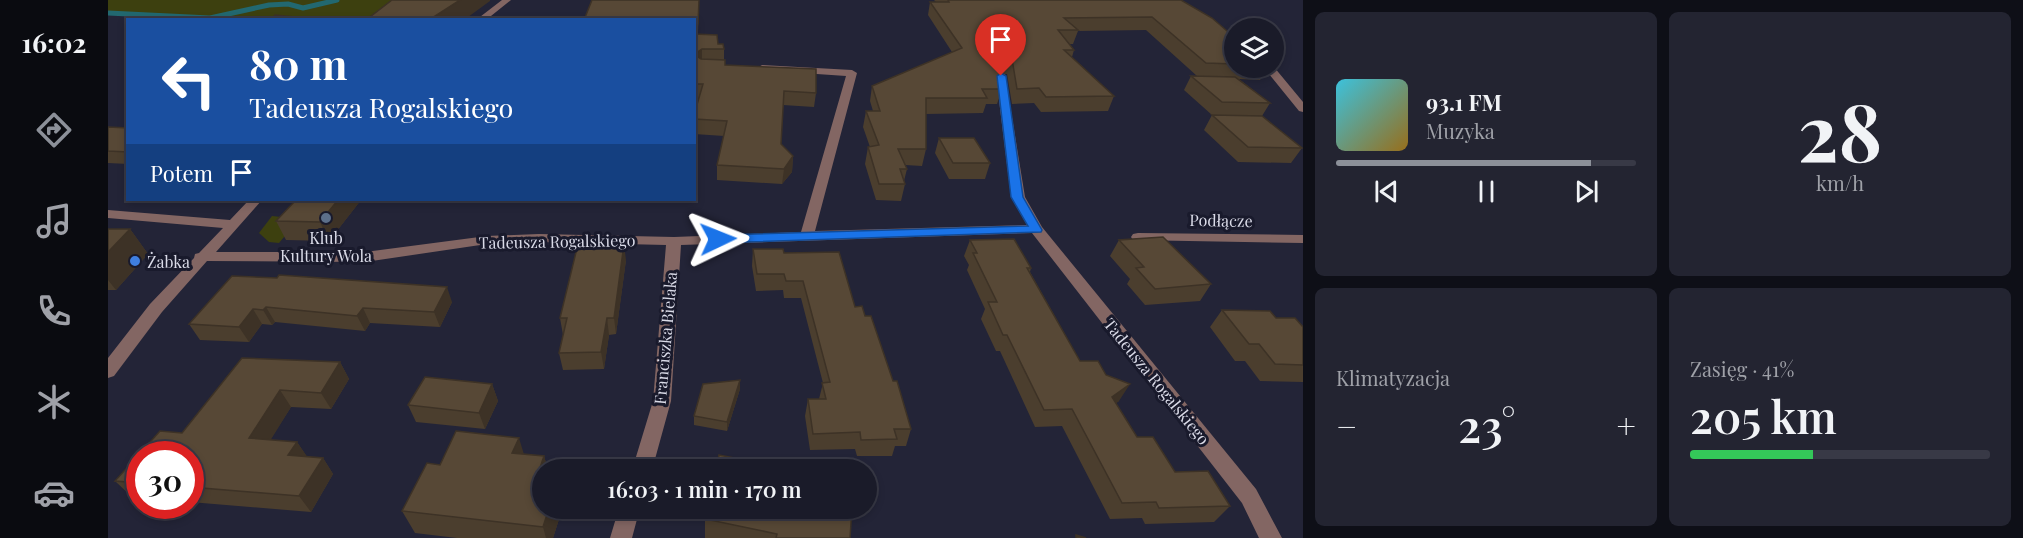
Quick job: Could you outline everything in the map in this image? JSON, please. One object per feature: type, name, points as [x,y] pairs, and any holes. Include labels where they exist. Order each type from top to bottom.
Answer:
[{"type":"street","points":[[483,18],[507,0]]},
{"type":"street","points":[[749,68],[852,73],[807,236]]},
{"type":"street","name":"Tadeusza Rogalskiego","points":[[1001,76],[1017,197],[1036,230],[1249,496],[1271,538]]},
{"type":"street","points":[[1277,78],[1303,109]]},
{"type":"street","points":[[108,371],[200,257],[255,201]]},
{"type":"street","points":[[108,214],[231,224]]},
{"type":"street","name":"Tadeusza Rogalskiego","points":[[200,257],[254,255],[365,257],[487,240],[539,238],[674,241],[1036,230]]},
{"type":"street","name":"Podłącze","points":[[1138,237],[1303,239]]},
{"type":"street","name":"Franciszka Bielaka","points":[[645,459],[662,401],[674,241]]},
{"type":"street","points":[[621,538],[627,519]]},
{"type":"green space","points":[[108,0],[408,0],[384,18],[227,16],[200,18],[108,13]]},
{"type":"green space","points":[[272,216],[299,219],[279,243],[269,242],[259,233]]},
{"type":"building","points":[[392,0],[460,0],[432,18],[369,18]]},
{"type":"building","points":[[592,0],[699,0],[698,24],[696,24],[696,18],[585,18]]},
{"type":"building","points":[[948,0],[1181,0],[1212,18],[1224,28],[1224,64],[1206,63],[1152,17],[1064,18],[1078,30],[1058,30],[1074,50],[1064,50],[1114,96],[1046,97],[1039,88],[1017,89],[1012,59],[1000,59],[1002,89],[982,89],[987,98],[926,98],[926,149],[898,149],[907,169],[900,169],[905,184],[879,184],[868,147],[879,145],[866,111],[880,111],[872,86],[962,48],[930,2],[949,2]]},
{"type":"building","points":[[275,15],[305,18],[273,18]]},
{"type":"building","points":[[696,34],[717,35],[718,44],[723,44],[724,49],[702,49],[696,53]]},
{"type":"building","points":[[696,56],[701,59],[725,60],[725,65],[816,69],[816,93],[784,91],[781,144],[793,156],[784,169],[717,165],[727,121],[696,119],[696,108],[703,84],[696,84]]},
{"type":"building","points":[[1191,76],[1236,78],[1270,103],[1222,102]]},
{"type":"building","points":[[1212,115],[1262,116],[1302,148],[1248,147]]},
{"type":"building","points":[[108,127],[126,128],[126,152],[108,151]]},
{"type":"building","points":[[939,138],[974,138],[990,163],[953,163]]},
{"type":"building","points":[[295,201],[337,201],[320,222],[276,221]]},
{"type":"building","points":[[108,229],[130,229],[108,252]]},
{"type":"building","points":[[1163,237],[1211,284],[1155,289],[1136,268],[1144,267],[1119,240]]},
{"type":"building","points":[[1014,239],[1031,268],[1027,268],[1080,361],[1098,361],[1106,375],[1130,384],[1112,397],[1137,437],[1153,437],[1175,472],[1208,471],[1230,506],[1159,508],[1156,502],[1122,503],[1072,409],[1044,410],[1007,335],[1003,335],[988,302],[997,302],[973,253],[977,253],[970,240]]},
{"type":"building","points":[[578,244],[624,244],[614,318],[607,318],[601,352],[559,353],[567,318],[560,318]]},
{"type":"building","points":[[753,249],[783,249],[784,253],[839,252],[855,307],[862,306],[865,316],[871,316],[893,381],[897,381],[911,429],[894,429],[897,439],[861,440],[860,432],[813,434],[808,399],[826,399],[822,383],[830,382],[803,281],[786,281],[784,274],[757,274]]},
{"type":"building","points":[[279,275],[447,287],[434,312],[363,308],[357,316],[266,307],[263,310],[253,309],[239,327],[189,324],[232,276],[277,278]]},
{"type":"building","points":[[1222,310],[1270,311],[1276,318],[1295,318],[1303,327],[1303,365],[1275,364],[1259,344],[1249,344]]},
{"type":"building","points":[[242,358],[340,362],[321,393],[280,390],[249,438],[297,442],[288,455],[323,458],[299,496],[204,488],[204,441],[151,441],[160,431],[182,433]]},
{"type":"building","points":[[425,377],[492,384],[479,413],[408,405]]},
{"type":"building","points":[[740,380],[727,422],[694,416],[703,384]]},
{"type":"building","points":[[456,431],[519,438],[512,453],[544,456],[543,459],[532,459],[532,519],[546,519],[543,527],[402,511],[427,463],[440,465]]},
{"type":"building","points":[[719,455],[740,459],[718,459]]},
{"type":"building","points":[[126,469],[126,482],[115,481]]},
{"type":"building","points":[[705,519],[851,519],[850,538],[776,538],[777,534]]},
{"type":"waterway","points":[[108,13],[210,18],[269,5],[288,4],[303,8],[337,0]]},
{"type":"place","name":"Klub Kultury Wola","points":[[326,218]]},
{"type":"place","name":"Żabka","points":[[135,261]]},
{"type":"route","points":[[718,239],[1036,230],[1017,197],[1001,76]]}]
